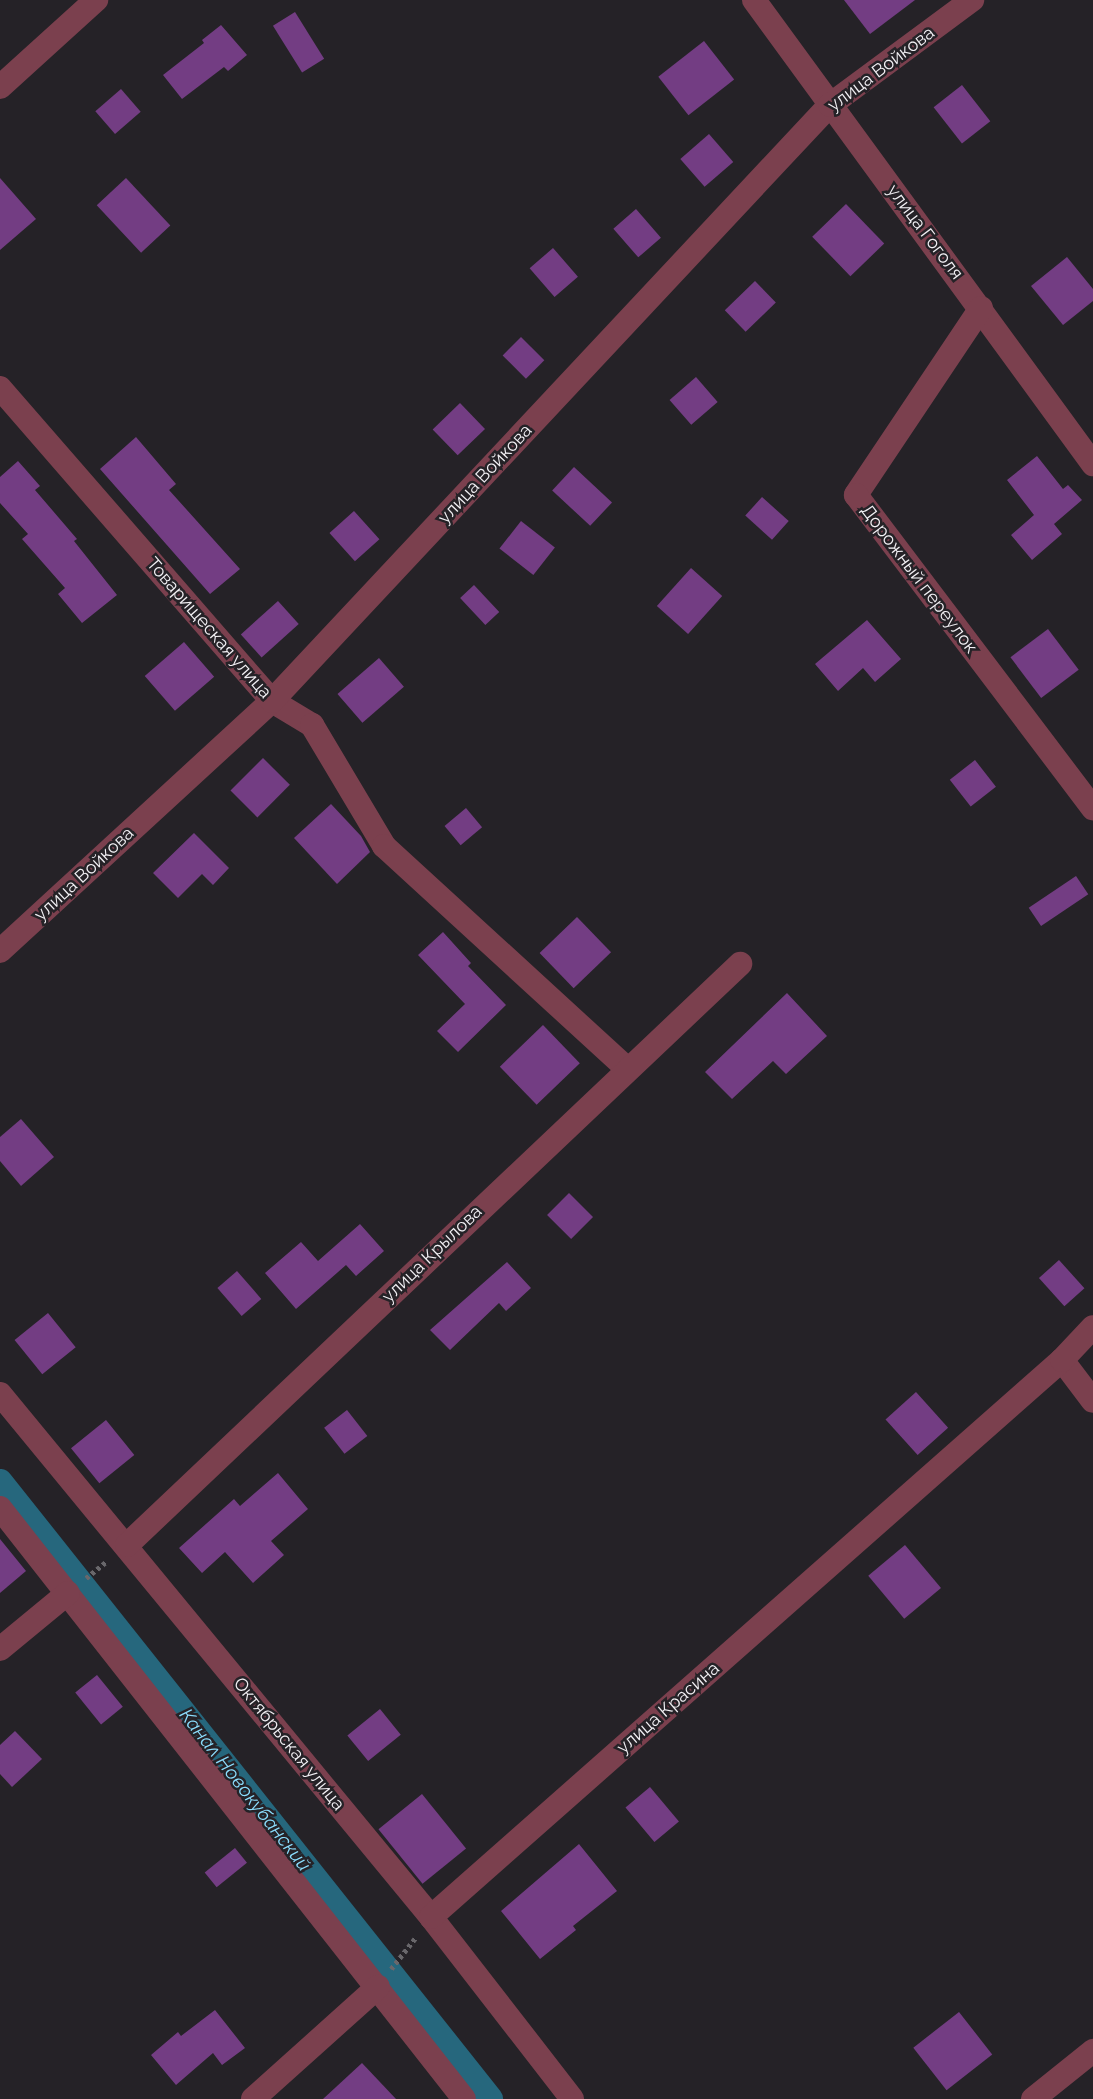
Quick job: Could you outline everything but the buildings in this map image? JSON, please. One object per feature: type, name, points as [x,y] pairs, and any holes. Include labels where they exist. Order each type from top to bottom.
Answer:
[{"type":"street","points":[[0,87],[96,0]]},
{"type":"street","name":"улица Гоголя","points":[[754,0],[1093,464]]},
{"type":"street","name":"улица Войкова","points":[[0,951],[272,701],[831,105],[972,0]]},
{"type":"street","name":"Дорожный переулок","points":[[981,308],[856,495],[1093,808]]},
{"type":"street","name":"Товарищеская улица","points":[[0,388],[272,701],[312,725],[384,846],[627,1069]]},
{"type":"street","name":"улица Крылова","points":[[127,1545],[740,964]]},
{"type":"street","name":"улица Красина","points":[[431,1917],[1062,1360],[1093,1327]]},
{"type":"street","points":[[1062,1360],[1093,1401]]},
{"type":"street","name":"Октябрьская улица","points":[[0,1394],[431,1917],[572,2099]]},
{"type":"street","points":[[0,1508],[464,2099]]},
{"type":"street","points":[[0,1649],[68,1593]]},
{"type":"street","points":[[253,2099],[377,1987]]},
{"type":"street","points":[[1033,2099],[1093,2051]]},
{"type":"path","points":[[68,1593],[127,1545]]},
{"type":"path","points":[[377,1987],[431,1917]]},
{"type":"waterway","name":"Канал Новокубанский","points":[[0,1482],[490,2099]]}]
